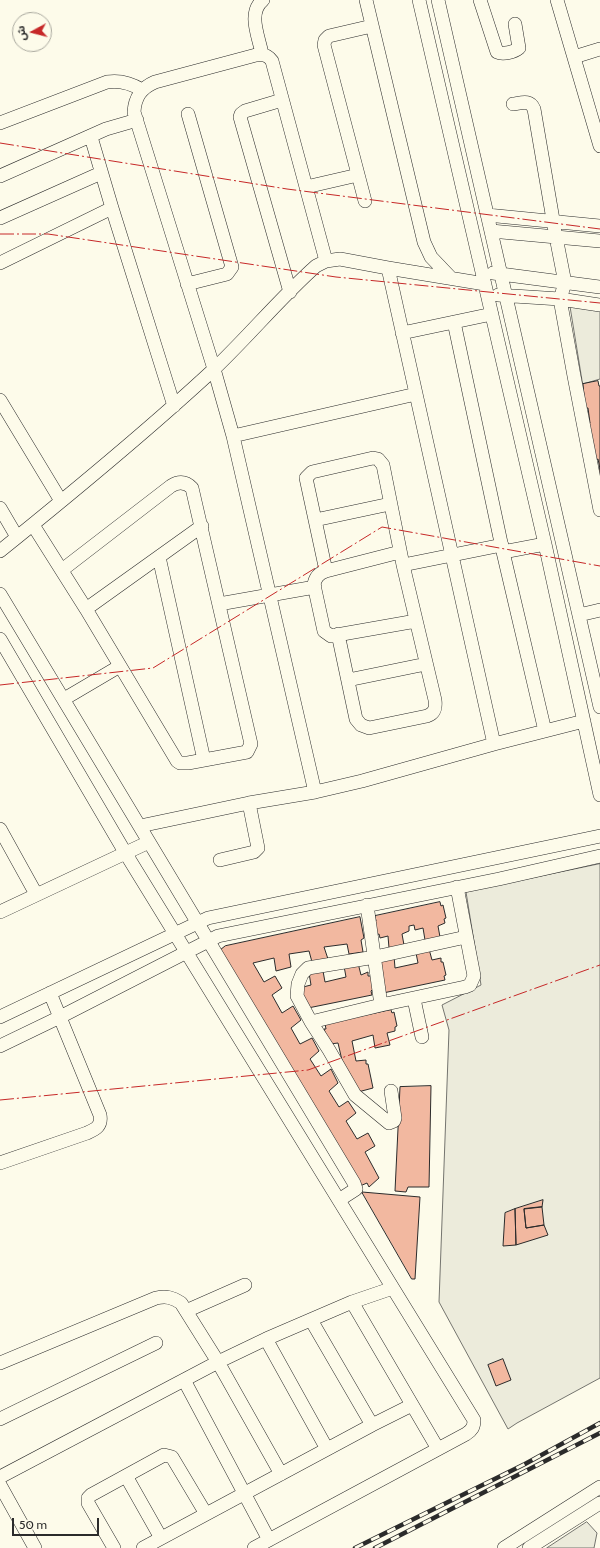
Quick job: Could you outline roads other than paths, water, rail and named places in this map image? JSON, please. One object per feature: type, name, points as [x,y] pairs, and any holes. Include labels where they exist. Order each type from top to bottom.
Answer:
[{"type":"street","points":[[262,54],[254,17],[256,7],[263,0]]},
{"type":"street","points":[[366,0],[424,242],[431,257],[451,278]]},
{"type":"street","points":[[420,0],[545,544],[600,795]]},
{"type":"street","points":[[438,0],[600,707]]},
{"type":"street","points":[[480,0],[497,52],[502,54],[515,51],[519,48],[515,24]]},
{"type":"street","points":[[557,0],[600,146]]},
{"type":"street","points":[[365,201],[324,42],[329,36],[372,26]]},
{"type":"street","points":[[574,57],[600,49]]},
{"type":"street","points":[[315,792],[233,436],[134,112],[135,104],[142,90],[155,82],[256,55],[262,54],[270,58],[326,261]]},
{"type":"street","points":[[0,123],[107,82],[122,81],[142,90]]},
{"type":"street","points":[[282,100],[245,111],[240,114],[240,118],[290,292]]},
{"type":"street","points":[[513,104],[527,102],[534,108],[565,283],[560,299],[600,510]]},
{"type":"street","points":[[187,284],[227,274],[232,267],[188,114]]},
{"type":"street","points":[[0,176],[91,137],[106,129],[136,120]]},
{"type":"street","points":[[91,137],[174,406]]},
{"type":"street","points":[[0,218],[101,172]]},
{"type":"street","points":[[306,187],[358,176]]},
{"type":"street","points":[[0,263],[112,208]]},
{"type":"street","points":[[487,215],[600,226]]},
{"type":"street","points":[[491,232],[600,240]]},
{"type":"street","points":[[0,551],[61,502],[174,406],[214,370],[316,266],[326,261],[340,259],[485,283],[505,296],[560,299],[600,305]]},
{"type":"street","points":[[388,268],[494,744]]},
{"type":"street","points":[[485,283],[500,274],[600,287]]},
{"type":"street","points":[[402,333],[492,314]]},
{"type":"street","points":[[454,322],[503,549],[545,731]]},
{"type":"street","points":[[233,436],[416,394]]},
{"type":"street","points":[[0,400],[61,502]]},
{"type":"street","points":[[326,571],[306,483],[307,475],[312,472],[373,458],[378,459],[382,463],[400,552],[436,704],[434,712],[427,716],[369,728],[361,726],[358,722],[338,634]]},
{"type":"street","points":[[33,525],[86,609],[177,761],[184,763],[204,760],[245,753],[249,750],[251,744],[202,526],[192,488],[184,483],[175,483],[62,570]]},
{"type":"street","points":[[315,520],[390,504]]},
{"type":"street","points":[[0,508],[17,537]]},
{"type":"street","points":[[86,609],[202,526]]},
{"type":"street","points":[[403,565],[452,555],[545,544]]},
{"type":"street","points":[[400,552],[326,571],[316,577],[315,587],[324,631],[330,636],[416,622]]},
{"type":"street","points":[[159,557],[204,760]]},
{"type":"street","points":[[219,604],[315,587]]},
{"type":"street","points":[[0,594],[140,826],[196,923],[354,1183],[356,1189],[339,1200]]},
{"type":"street","points":[[559,609],[568,603],[579,614]]},
{"type":"street","points":[[579,614],[600,610]]},
{"type":"street","points":[[564,628],[573,630],[579,614]]},
{"type":"street","points":[[0,639],[126,854],[474,1420],[474,1426],[471,1431],[254,1548]]},
{"type":"street","points":[[348,680],[426,664]]},
{"type":"street","points":[[64,699],[120,666]]},
{"type":"street","points":[[140,826],[249,803],[315,792],[377,777],[494,744],[584,721]]},
{"type":"street","points":[[220,860],[254,852],[258,848],[249,803]]},
{"type":"street","points":[[0,829],[36,894]]},
{"type":"street","points":[[0,1017],[196,923],[215,916],[600,836]]},
{"type":"street","points":[[0,912],[149,842]]},
{"type":"street","points":[[0,1046],[60,1017],[207,941],[224,934],[499,879],[600,856]]},
{"type":"street","points":[[494,858],[499,879]]},
{"type":"street","points":[[311,1022],[470,985],[474,976],[457,887]]},
{"type":"street","points":[[353,888],[362,906],[375,957],[380,1005]]},
{"type":"street","points":[[391,1091],[395,1118],[394,1121],[389,1122],[355,1095],[297,996],[298,984],[302,974],[308,968],[375,957],[466,937]]},
{"type":"street","points":[[0,1163],[87,1133],[97,1127],[100,1123],[100,1115],[50,993]]},
{"type":"street","points":[[414,999],[422,1037]]},
{"type":"street","points":[[186,1311],[245,1285]]},
{"type":"street","points":[[0,1477],[218,1362],[266,1339],[352,1302],[393,1288]]},
{"type":"street","points":[[0,1363],[156,1298],[165,1296],[174,1298],[181,1302],[218,1362],[281,1474]]},
{"type":"street","points":[[352,1302],[438,1449]]},
{"type":"street","points":[[311,1320],[372,1425]]},
{"type":"street","points":[[266,1339],[327,1449]]},
{"type":"street","points":[[0,1419],[156,1343]]},
{"type":"street","points":[[184,1380],[269,1540]]},
{"type":"street","points":[[143,1548],[412,1405]]},
{"type":"street","points":[[114,1548],[88,1503],[88,1498],[164,1455],[169,1456],[206,1514]]},
{"type":"street","points":[[126,1476],[161,1538]]},
{"type":"street","points":[[0,1485],[35,1548]]},
{"type":"street","points":[[504,1548],[600,1488]]},
{"type":"street","points":[[529,1548],[600,1503]]},
{"type":"railway","points":[[355,1548],[525,1464],[600,1423]]},
{"type":"railway","points":[[375,1548],[600,1433]]}]
